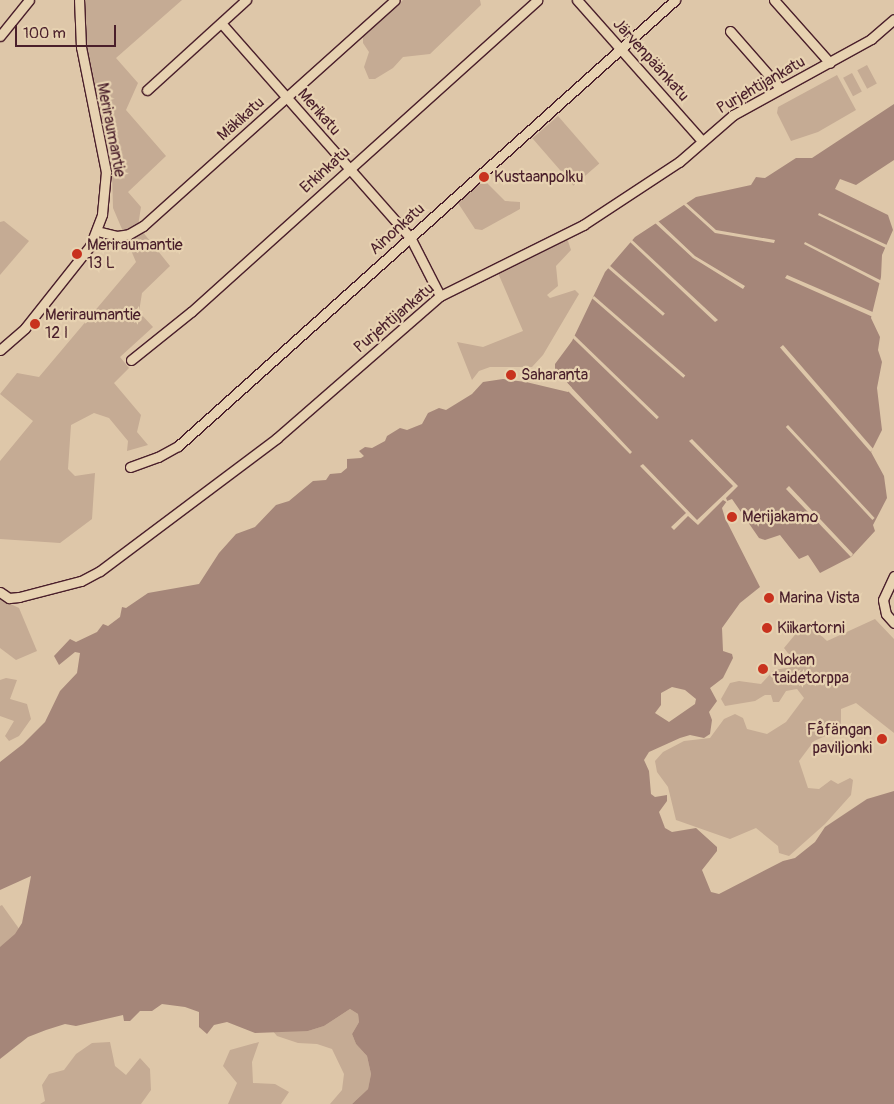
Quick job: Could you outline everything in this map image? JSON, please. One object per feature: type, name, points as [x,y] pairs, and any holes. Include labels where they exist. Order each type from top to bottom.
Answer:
[{"type":"street","points":[[0,36],[29,0]]},
{"type":"street","name":"Meriraumantie","points":[[0,350],[24,328],[97,231],[106,196],[106,172],[81,47],[79,0]]},
{"type":"street","points":[[147,90],[222,24],[246,0]]},
{"type":"street","name":"Mäkikatu","points":[[97,231],[117,236],[136,232],[396,0]]},
{"type":"street","name":"Erkinkatu","points":[[131,360],[191,312],[348,168],[537,0]]},
{"type":"street","name":"Järvenpäänkatu","points":[[577,0],[702,141]]},
{"type":"street","name":"Ainonkatu","points":[[130,467],[158,457],[178,446],[675,0]]},
{"type":"street","points":[[774,0],[830,63]]},
{"type":"street","name":"Purjehtijankatu","points":[[0,592],[9,598],[19,597],[81,581],[100,571],[270,443],[440,296],[583,224],[679,162],[733,115],[871,39],[894,18]]},
{"type":"street","name":"Merikatu","points":[[222,24],[410,237],[440,296]]},
{"type":"street","points":[[730,31],[780,88]]},
{"type":"street","points":[[894,576],[883,600],[886,614],[894,623]]},
{"type":"shaded area","points":[[85,0],[182,0],[116,58],[138,83],[126,110],[166,156],[128,192],[141,207],[138,226],[170,266],[142,293],[139,312],[153,327],[120,357],[129,368],[114,383],[141,415],[137,432],[148,445],[127,451],[128,441],[109,418],[94,413],[71,425],[68,469],[75,476],[95,473],[92,519],[60,543],[0,539],[0,461],[33,421],[0,394],[17,373],[39,377],[136,262],[113,208],[112,172],[86,45]]},
{"type":"shaded area","points":[[403,0],[480,0],[481,5],[430,54],[403,57],[393,68],[375,79],[369,79],[364,67],[369,52],[363,43],[363,37]]},
{"type":"shaded area","points":[[867,65],[877,84],[867,89],[857,70]]},
{"type":"shaded area","points":[[852,73],[862,92],[853,96],[843,78]]},
{"type":"shaded area","points":[[837,75],[856,110],[818,132],[791,141],[777,113],[778,107]]},
{"type":"shaded area","points":[[894,104],[894,160],[856,185],[840,179],[835,189],[888,215],[893,230],[882,255],[881,277],[871,318],[880,337],[878,350],[882,362],[877,388],[882,430],[871,452],[884,476],[887,498],[873,525],[875,531],[851,557],[820,573],[808,555],[799,559],[780,535],[765,540],[759,538],[732,499],[727,501],[722,508],[725,518],[760,587],[740,603],[722,628],[723,651],[732,654],[733,658],[723,678],[710,688],[717,701],[709,712],[712,720],[710,734],[704,738],[690,735],[680,738],[649,752],[644,760],[649,771],[651,794],[655,797],[667,795],[667,801],[659,812],[665,828],[672,832],[696,828],[717,847],[717,851],[702,870],[711,892],[719,894],[783,861],[795,858],[815,842],[825,827],[867,799],[894,791],[894,1104],[352,1104],[368,1089],[371,1074],[367,1056],[356,1044],[352,1034],[359,1022],[358,1014],[350,1009],[324,1026],[308,1031],[255,1033],[227,1022],[214,1025],[207,1034],[199,1027],[199,1012],[185,1007],[162,1004],[152,1011],[140,1011],[130,1021],[124,1021],[123,1015],[76,1026],[65,1024],[46,1030],[28,1037],[0,1059],[0,947],[15,934],[22,923],[31,876],[0,890],[0,762],[23,744],[45,722],[60,691],[77,673],[80,653],[75,652],[59,665],[54,656],[70,639],[76,642],[97,632],[103,624],[108,626],[120,617],[122,607],[126,608],[148,593],[199,584],[219,553],[236,534],[255,527],[276,505],[289,501],[313,481],[326,480],[330,474],[341,473],[347,468],[347,459],[364,456],[359,451],[365,447],[372,448],[385,441],[387,436],[400,428],[407,430],[422,424],[428,413],[439,408],[446,410],[472,394],[483,382],[503,379],[526,382],[568,392],[572,388],[555,370],[555,364],[572,341],[605,272],[635,237],[696,197],[751,185],[756,177],[765,178],[796,158],[812,158]],"holes":[[[672,687],[685,690],[696,699],[695,704],[669,722],[655,713],[661,705],[661,693]]]},
{"type":"shaded area","points":[[558,116],[599,164],[574,186],[532,138]]},
{"type":"shaded area","points":[[487,183],[505,201],[520,202],[520,209],[482,230],[475,229],[458,203],[480,184]]},
{"type":"shaded area","points":[[4,221],[29,241],[0,275],[0,222]]},
{"type":"shaded area","points":[[567,238],[571,250],[556,266],[558,286],[547,295],[550,298],[575,290],[579,294],[543,355],[532,367],[490,367],[479,371],[472,380],[457,342],[483,347],[523,331],[498,273]]},
{"type":"shaded area","points":[[0,599],[19,608],[37,651],[16,660],[0,648]]},
{"type":"shaded area","points":[[875,619],[894,639],[894,733],[856,703],[841,709],[841,729],[814,741],[799,761],[808,788],[819,789],[831,780],[838,784],[850,778],[853,780],[851,795],[825,824],[789,856],[779,853],[778,846],[756,828],[730,839],[676,820],[668,787],[657,772],[655,761],[663,752],[684,741],[710,738],[724,719],[735,714],[743,718],[747,729],[767,734],[786,722],[804,698],[797,689],[786,691],[779,702],[773,702],[771,695],[765,695],[755,701],[725,706],[721,699],[730,683],[739,681],[761,684],[774,670],[792,667],[794,661],[784,648],[803,625],[811,626],[827,641]]},
{"type":"shaded area","points":[[6,678],[17,680],[10,699],[27,704],[31,719],[19,736],[9,741],[5,736],[14,721],[0,716],[0,680]]},
{"type":"shaded area","points":[[2,905],[30,944],[0,964],[0,906]]},
{"type":"shaded area","points":[[350,1009],[358,1014],[359,1022],[352,1034],[356,1044],[367,1056],[371,1074],[368,1089],[352,1104],[330,1104],[342,1090],[344,1074],[332,1049],[317,1044],[298,1043],[277,1036],[272,1030],[308,1031],[324,1026]]},
{"type":"shaded area","points":[[110,1042],[115,1066],[126,1075],[140,1058],[150,1069],[151,1090],[141,1104],[40,1104],[45,1101],[42,1085],[49,1074],[64,1070],[76,1054],[92,1043]]},
{"type":"shaded area","points":[[259,1042],[252,1062],[253,1083],[275,1084],[289,1092],[281,1104],[228,1104],[237,1083],[223,1066],[230,1050]]},
{"type":"pier","points":[[685,202],[716,230],[775,240],[774,243],[715,233],[683,204]]},
{"type":"pier","points":[[819,213],[889,246],[888,249],[818,215]]},
{"type":"pier","points":[[657,220],[695,256],[745,286],[743,289],[693,258],[654,222]]},
{"type":"pier","points":[[631,239],[718,320],[715,322],[629,241]]},
{"type":"pier","points":[[805,242],[882,281],[881,284],[804,244]]},
{"type":"pier","points":[[609,265],[665,314],[663,316],[607,267]]},
{"type":"pier","points":[[787,275],[875,313],[873,317],[785,278]]},
{"type":"pier","points":[[594,296],[685,375],[683,378],[592,298]]},
{"type":"pier","points":[[574,335],[659,417],[657,419],[572,337]]},
{"type":"pier","points":[[783,345],[874,449],[871,452],[780,348]]},
{"type":"pier","points":[[555,370],[632,452],[630,454],[567,390],[569,388]]},
{"type":"pier","points":[[788,425],[875,518],[872,520],[786,427]]},
{"type":"pier","points":[[692,439],[738,486],[726,498],[728,503],[723,500],[698,525],[688,516],[674,530],[671,527],[686,513],[640,466],[643,464],[697,520],[733,486],[689,441]]},
{"type":"pier","points":[[789,486],[853,554],[851,557],[786,489]]},
{"type":"place","name":"Kustaanpolku","points":[[484,177]]},
{"type":"place","name":"Meriraumantie 13 L","points":[[77,254]]},
{"type":"place","name":"Meriraumantie 12 I","points":[[35,324]]},
{"type":"place","name":"Saharanta","points":[[511,375]]},
{"type":"place","name":"Merijakamo","points":[[732,517]]},
{"type":"place","name":"Marina Vista","points":[[769,598]]},
{"type":"place","name":"Kiikartorni","points":[[767,628]]},
{"type":"place","name":"Nokan taidetorppa","points":[[763,669]]},
{"type":"place","name":"Fåfängan paviljonki","points":[[882,739]]}]
